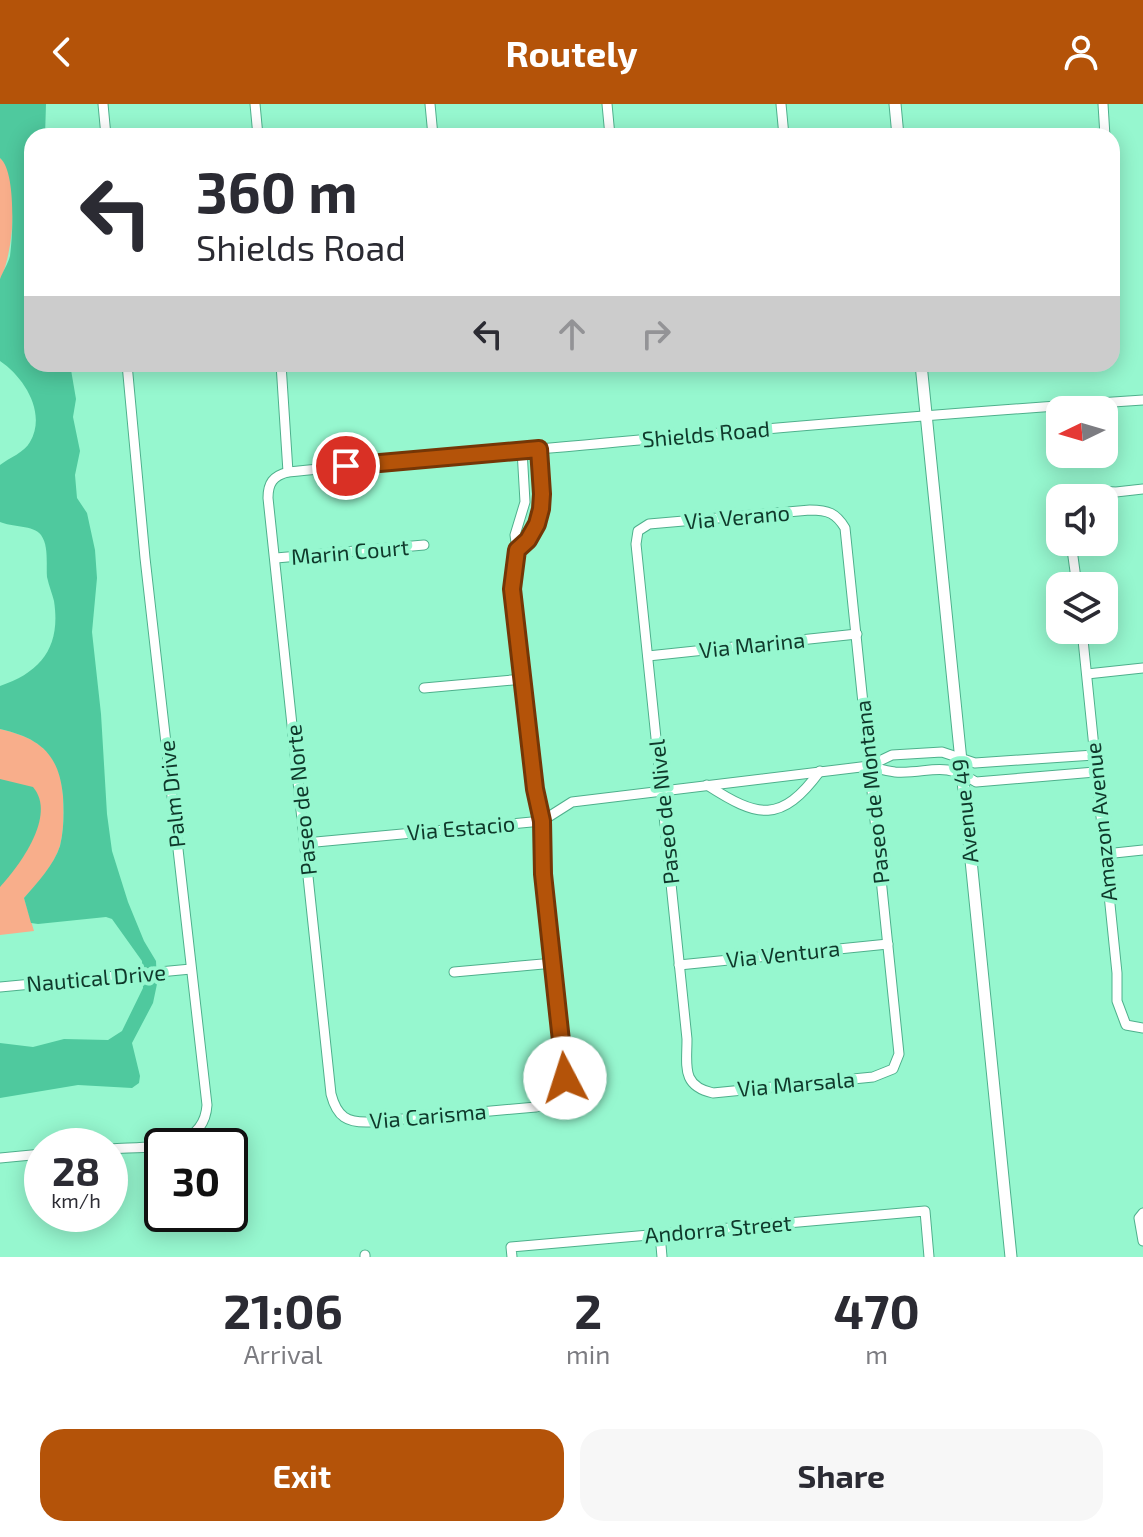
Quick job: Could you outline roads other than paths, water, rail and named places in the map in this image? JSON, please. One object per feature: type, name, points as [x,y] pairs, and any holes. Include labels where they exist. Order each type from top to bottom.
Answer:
[{"type":"street","points":[[103,104],[105,128]]},
{"type":"street","points":[[255,104],[257,128]]},
{"type":"street","points":[[430,104],[432,128]]},
{"type":"street","points":[[607,104],[609,128]]},
{"type":"street","points":[[781,104],[783,128]]},
{"type":"street","points":[[895,104],[897,128]]},
{"type":"street","points":[[1103,104],[1104,128]]},
{"type":"street","name":"Palm Drive","points":[[128,372],[206,1116],[198,1132],[176,1143],[128,1147]]},
{"type":"street","points":[[282,372],[288,472]]},
{"type":"street","name":"Avenue 49","points":[[922,372],[1011,1257]]},
{"type":"street","name":"Shields Road","points":[[271,481],[288,472],[522,450],[926,415],[1143,400]]},
{"type":"street","points":[[517,550],[528,540],[541,509],[539,449]]},
{"type":"street","points":[[454,972],[554,963],[543,874],[542,821],[535,789],[512,589],[517,550],[515,535],[525,502],[522,450]]},
{"type":"street","name":"Paseo de Norte","points":[[271,481],[268,498],[331,1094],[341,1117]]},
{"type":"street","points":[[1118,492],[1143,489]]},
{"type":"street","name":"Via Verano","points":[[638,531],[649,524],[810,510],[830,511],[838,516]]},
{"type":"street","name":"Paseo de Montana","points":[[838,516],[845,528],[899,1054],[893,1069]]},
{"type":"street","name":"Paseo de Nivel","points":[[638,531],[636,544],[687,1039],[687,1069],[690,1081],[698,1090]]},
{"type":"street","name":"Marin Court","points":[[276,558],[424,545]]},
{"type":"street","name":"Via Marina","points":[[648,656],[857,634]]},
{"type":"street","name":"Amazon Avenue","points":[[1084,644],[1120,1014],[1126,1025],[1143,1028]]},
{"type":"street","points":[[1087,674],[1143,668]]},
{"type":"street","points":[[424,688],[523,679]]},
{"type":"street","name":"Via Estacio","points":[[869,766],[892,755],[942,752],[975,763],[1094,755]]},
{"type":"street","name":"Via Estacio","points":[[305,843],[542,821],[572,802],[869,766],[894,772],[940,768],[961,773],[976,782],[1095,772]]},
{"type":"street","points":[[707,785],[742,806],[770,809],[795,801],[820,771]]},
{"type":"street","points":[[1105,854],[1143,850]]},
{"type":"street","name":"Via Ventura","points":[[679,965],[888,944]]},
{"type":"street","name":"Via Carisma","points":[[341,1117],[348,1121],[370,1122],[536,1107],[560,1096],[565,1078],[554,963]]},
{"type":"street","name":"Nautical Drive","points":[[0,987],[191,969]]},
{"type":"street","name":"Via Marsala","points":[[698,1090],[713,1093],[873,1077],[893,1069]]},
{"type":"street","points":[[0,1158],[24,1156]]},
{"type":"street","name":"Andorra Street","points":[[512,1252],[660,1234],[925,1211],[929,1257]]},
{"type":"street","points":[[1143,1213],[1139,1218],[1143,1241]]},
{"type":"street","points":[[660,1234],[662,1257]]}]
